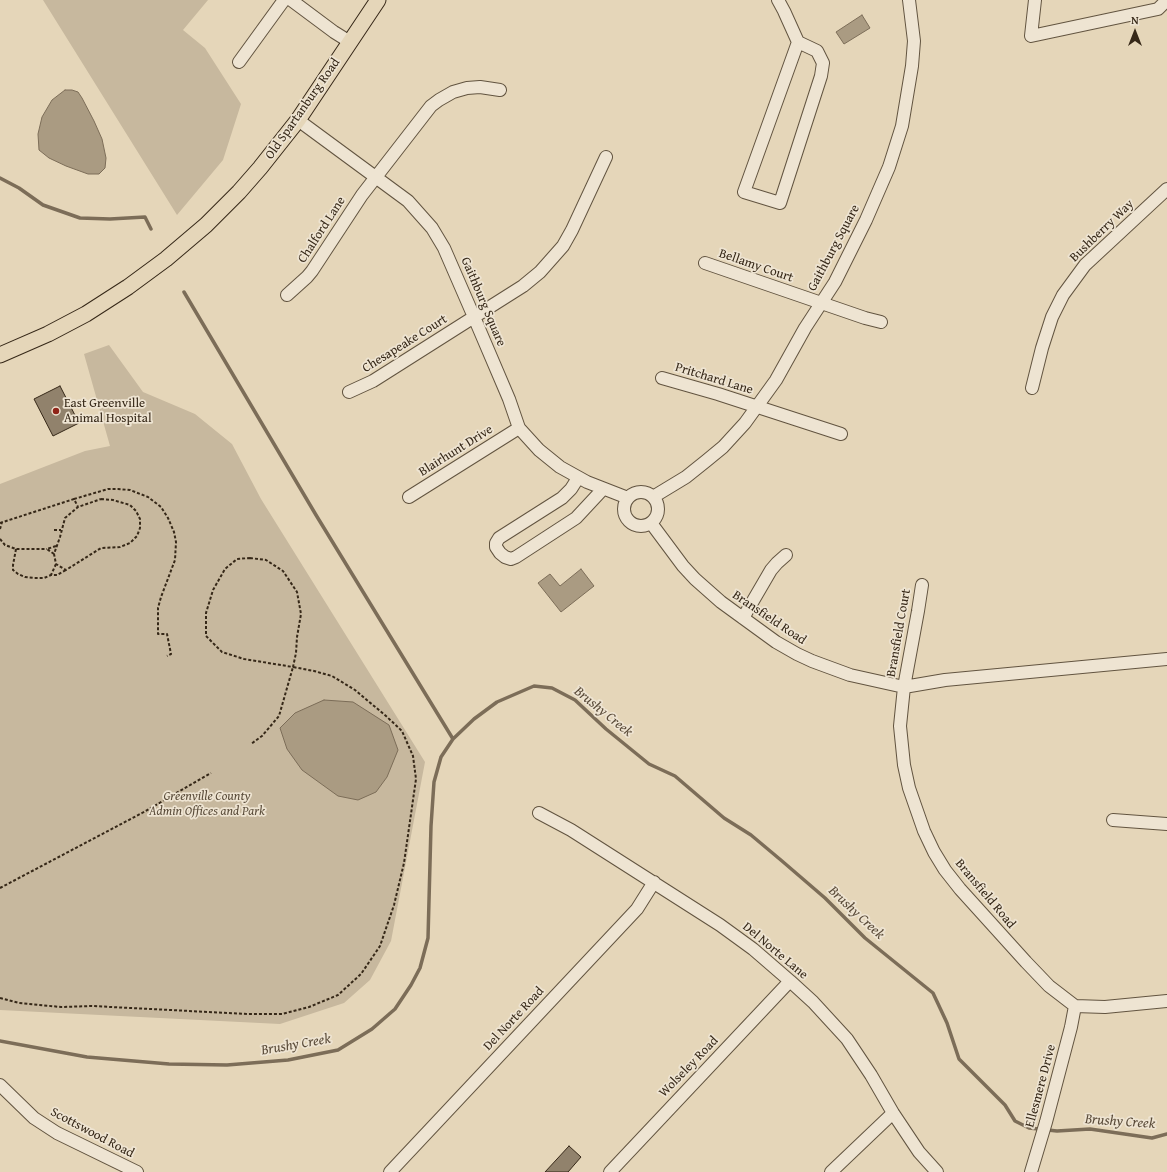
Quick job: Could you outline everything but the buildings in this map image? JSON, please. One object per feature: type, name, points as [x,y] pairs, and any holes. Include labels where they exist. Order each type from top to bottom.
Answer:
[{"type":"main road","name":"Old Spartanburg Road","points":[[0,355],[48,334],[86,314],[128,287],[166,259],[206,225],[239,192],[298,120],[378,0]]},
{"type":"street","points":[[239,62],[284,0]]},
{"type":"street","points":[[291,0],[350,42]]},
{"type":"street","points":[[778,0],[798,42],[817,51],[822,63],[821,76],[780,202],[744,192],[798,42]]},
{"type":"street","name":"Gaithburg Square","points":[[653,497],[686,477],[723,446],[745,423],[776,380],[805,328],[835,282],[866,220],[889,167],[899,139],[912,66],[914,41],[909,0]]},
{"type":"street","points":[[1035,0],[1031,36],[1158,9],[1166,0]]},
{"type":"street","name":"Chalford Lane","points":[[287,295],[307,278],[362,195],[423,115],[439,100],[453,92],[467,88],[480,87],[500,90]]},
{"type":"street","name":"Gaithburg Square","points":[[298,120],[408,201],[432,228],[444,248],[509,398],[519,428],[549,459],[560,467],[578,478],[628,498]]},
{"type":"street","name":"Chesapeake Court","points":[[349,392],[373,381],[523,286],[540,272],[553,259],[572,230],[606,157]]},
{"type":"street","name":"Bushberry Way","points":[[1032,388],[1042,348],[1052,317],[1066,290],[1086,265],[1167,189]]},
{"type":"street","name":"Bellamy Court","points":[[705,263],[882,322]]},
{"type":"street","name":"Pritchard Lane","points":[[662,378],[757,406],[841,434]]},
{"type":"street","name":"Blairhunt Drive","points":[[409,497],[519,428]]},
{"type":"street","points":[[578,478],[571,489],[562,498],[499,538],[496,542],[496,547],[500,553],[505,557],[516,557],[576,518],[603,488]]},
{"type":"street","points":[[638,492],[649,494],[653,497],[656,501],[658,511],[651,523],[640,526],[635,525],[626,518],[623,508],[628,498],[638,492]]},
{"type":"street","name":"Bransfield Road","points":[[651,523],[683,566],[721,602],[776,642],[812,661],[850,675],[904,687],[945,680],[1167,659]]},
{"type":"street","points":[[743,618],[774,566],[782,557],[786,555]]},
{"type":"street","name":"Bransfield Court","points":[[904,687],[922,585]]},
{"type":"street","name":"Bransfield Road","points":[[904,687],[900,726],[904,765],[916,809],[934,852],[945,870],[960,889],[1015,951],[1049,986],[1075,1006]]},
{"type":"street","name":"Del Norte Lane","points":[[539,813],[571,830],[720,925],[753,949],[790,981],[813,1002],[847,1039],[871,1075],[892,1113],[919,1152],[937,1172]]},
{"type":"street","points":[[1113,820],[1167,824]]},
{"type":"street","name":"Del Norte Road","points":[[390,1172],[638,909],[654,882]]},
{"type":"street","name":"Wolseley Road","points":[[610,1172],[790,981]]},
{"type":"street","points":[[1075,1006],[1105,1007],[1167,1001]]},
{"type":"street","name":"Ellesmere Drive","points":[[1031,1172],[1049,1112],[1075,1006]]},
{"type":"street","name":"Scottswood Road","points":[[0,1085],[34,1118],[57,1133],[137,1172]]},
{"type":"street","points":[[831,1172],[892,1113]]},
{"type":"path","points":[[0,529],[1,523],[108,489],[118,488],[130,490],[148,497],[161,507],[168,518],[174,532],[176,542],[175,560],[158,608],[158,634],[167,634],[171,654],[167,656]]},
{"type":"path","points":[[74,499],[78,507]]},
{"type":"path","points":[[16,549],[13,570],[18,574],[24,577],[34,578],[44,578],[57,575],[101,548],[120,547],[130,543],[140,528],[140,519],[136,511],[130,505],[113,500],[100,499],[78,507],[65,518],[54,554],[56,564],[51,576]]},
{"type":"path","points":[[54,530],[61,530]]},
{"type":"path","points":[[0,539],[4,545]]},
{"type":"path","points":[[0,545],[16,549],[47,549],[57,546]]},
{"type":"path","points":[[47,549],[54,554]]},
{"type":"path","points":[[0,998],[19,1003],[61,1007],[92,1006],[248,1014],[282,1014],[309,1007],[338,995],[361,974],[380,946],[394,905],[404,863],[416,779],[414,756],[402,731],[355,690],[332,676],[314,671],[293,667],[244,659],[236,657],[222,652],[206,636],[206,613],[213,590],[225,569],[237,559],[250,558],[266,560],[283,571],[297,592],[300,614],[296,653],[293,667],[279,716],[262,736],[251,744]]},
{"type":"path","points":[[56,564],[66,570]]},
{"type":"path","points":[[0,888],[142,813],[212,773]]},
{"type":"green space","points":[[43,0],[208,0],[183,30],[205,48],[241,104],[223,160],[177,215]]},
{"type":"green space","name":"Greenville County Admin Offices and Park","points":[[109,345],[143,392],[195,414],[232,444],[261,499],[425,762],[391,941],[370,980],[344,1003],[280,1024],[0,1010],[0,484],[85,451],[110,446],[84,354]]},
{"type":"shaded area","points":[[862,15],[870,28],[844,44],[836,32]]},
{"type":"shaded area","points":[[65,90],[78,92],[102,139],[106,158],[105,168],[99,174],[88,174],[66,166],[49,158],[39,150],[38,134],[42,117],[52,100]]},
{"type":"shaded area","points":[[581,569],[594,586],[561,612],[538,583],[550,574],[560,586]]},
{"type":"shaded area","points":[[324,700],[353,702],[389,725],[398,750],[387,777],[376,792],[358,800],[338,796],[302,770],[287,749],[280,728],[295,713]]},
{"type":"waterway","points":[[0,178],[19,188],[43,205],[80,218],[110,219],[145,217],[151,229]]},
{"type":"waterway","points":[[184,292],[316,515],[453,739]]},
{"type":"waterway","name":"Brushy Creek","points":[[0,1041],[87,1057],[169,1064],[227,1065],[288,1060],[338,1050],[372,1029],[395,1009],[411,985],[420,968],[428,938],[431,826],[434,782],[441,757],[453,739],[474,719],[497,702],[534,686],[552,688],[575,700],[606,729],[649,764],[675,776],[724,818],[751,835],[782,861],[825,898],[865,938],[933,993],[947,1023],[959,1059],[1005,1105],[1015,1121],[1029,1128],[1057,1131],[1090,1129],[1152,1138],[1167,1134]]},
{"type":"place","name":"East Greenville Animal Hospital","points":[[56,411]]}]
